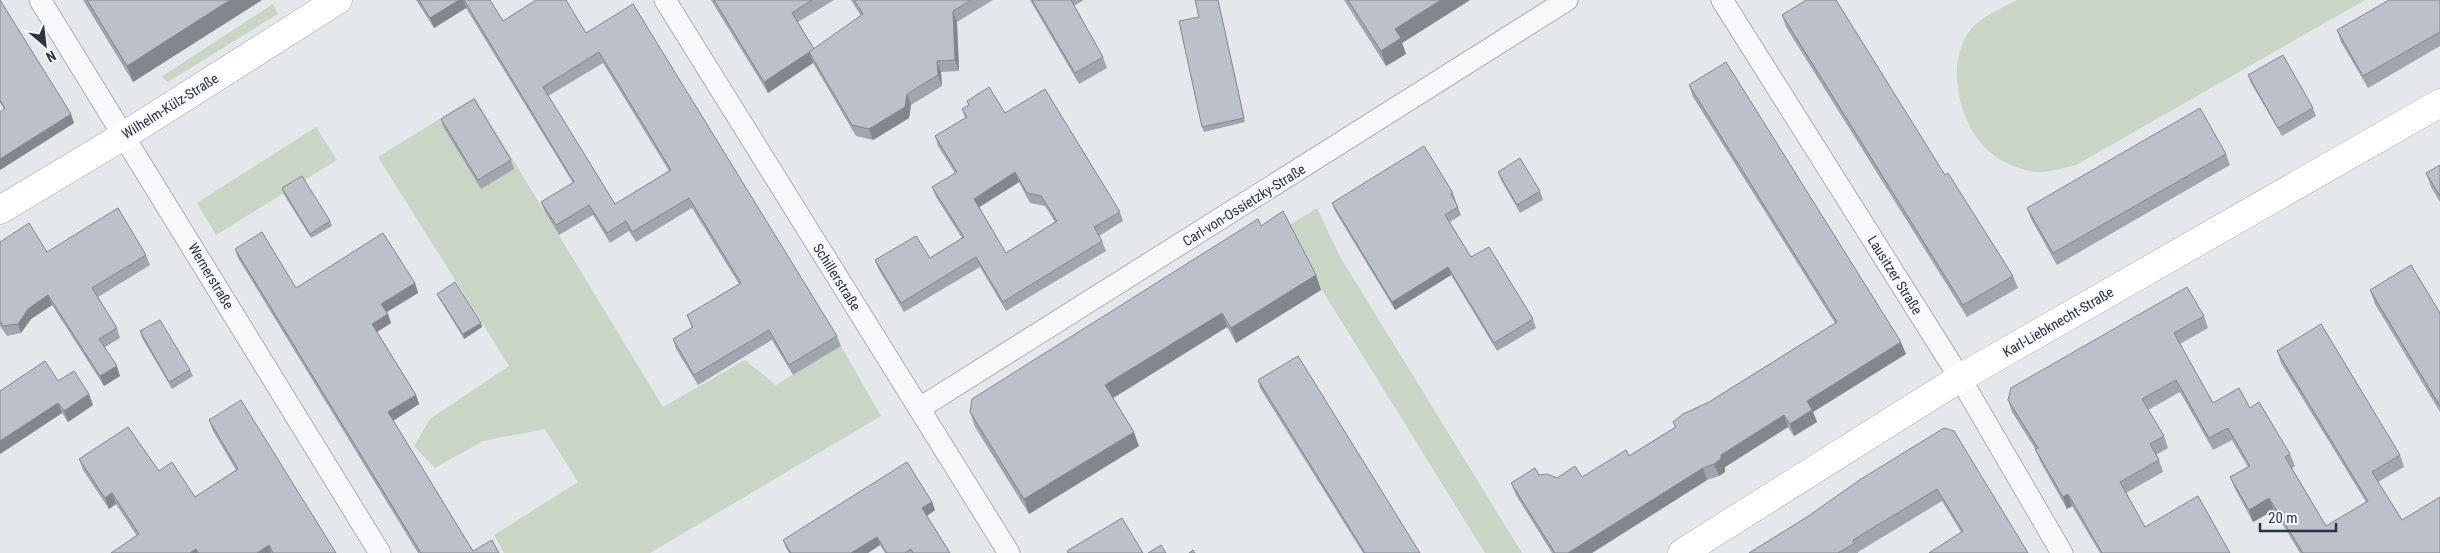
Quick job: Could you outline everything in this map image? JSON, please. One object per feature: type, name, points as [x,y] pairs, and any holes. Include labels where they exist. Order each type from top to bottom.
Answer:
[{"type":"main road","name":"Wilhelm-Külz-Straße","points":[[0,210],[125,135],[338,0]]},
{"type":"main road","name":"Karl-Liebknecht-Straße","points":[[1682,553],[1960,378],[2440,102]]},
{"type":"street","name":"Wernerstraße","points":[[40,0],[125,135],[380,553]]},
{"type":"street","name":"Schillerstraße","points":[[665,0],[1009,553]]},
{"type":"street","name":"Carl-von-Ossietzky-Straße","points":[[920,408],[1567,0]]},
{"type":"street","name":"Lausitzer Straße","points":[[1722,0],[1960,378],[2062,553]]},
{"type":"green space","points":[[2017,0],[2365,0],[2076,165],[2034,172],[2006,163],[1992,154],[1980,142],[1970,127],[1958,90],[1957,71],[1959,53],[1966,36],[1981,20]]},
{"type":"green space","points":[[273,4],[278,14],[168,82],[161,77]]},
{"type":"green space","points":[[475,97],[663,407],[745,360],[776,385],[841,346],[881,416],[650,553],[504,553],[494,535],[578,482],[545,429],[483,441],[435,468],[414,446],[430,419],[509,366],[378,157]]},
{"type":"green space","points":[[316,127],[337,160],[216,235],[197,203]]},
{"type":"green space","points":[[1317,208],[1339,255],[1522,553],[1485,553],[1322,290],[1288,226]]},
{"type":"building","points":[[0,0],[71,114],[0,159],[0,112],[5,108],[0,100]]},
{"type":"building","points":[[87,0],[230,0],[127,66]]},
{"type":"building","points":[[419,0],[459,0],[430,18]]},
{"type":"building","points":[[464,0],[490,0],[503,21],[536,0],[566,0],[586,33],[633,4],[837,336],[789,365],[769,330],[694,375],[673,339],[693,327],[687,315],[741,283],[689,198],[632,232],[626,221],[607,233],[589,205],[556,225],[541,202],[574,182]],"holes":[[[599,52],[671,170],[615,204],[543,87]]]},
{"type":"building","points":[[714,0],[812,0],[792,13],[814,49],[764,82]]},
{"type":"building","points":[[854,0],[971,0],[953,11],[955,60],[937,61],[938,75],[907,94],[905,107],[869,129],[852,125],[809,52],[863,14]]},
{"type":"building","points":[[1032,0],[1071,0],[1103,57],[1075,73]]},
{"type":"building","points":[[1195,0],[1218,0],[1244,118],[1202,127],[1179,21],[1199,17]]},
{"type":"building","points":[[1348,0],[1441,0],[1395,29],[1401,38],[1381,51]]},
{"type":"building","points":[[1806,0],[1836,0],[1945,175],[1948,173],[2013,276],[1963,305],[1782,15]]},
{"type":"building","points":[[2389,0],[2440,0],[2440,32],[2363,76],[2337,30]]},
{"type":"building","points":[[2283,55],[2313,108],[2278,128],[2248,75]]},
{"type":"building","points":[[1726,62],[1901,342],[1807,401],[1812,410],[1790,424],[1784,415],[1721,455],[1721,459],[1714,464],[1703,468],[1568,553],[1555,553],[1511,483],[1535,468],[1539,475],[1547,474],[1557,478],[1575,466],[1582,477],[1626,450],[1629,456],[1676,427],[1673,422],[1683,414],[1709,402],[1837,322],[1689,85]]},
{"type":"building","points":[[989,87],[1005,113],[1045,89],[1120,212],[1094,227],[1102,241],[1003,302],[976,257],[901,303],[875,260],[916,236],[930,258],[964,237],[932,187],[957,172],[935,136],[967,117],[962,109],[969,105],[967,101]],"holes":[[[1015,172],[1027,193],[1041,196],[1057,221],[1006,253],[974,199]]]},
{"type":"building","points":[[474,99],[511,160],[478,180],[441,119]]},
{"type":"building","points":[[2200,108],[2226,154],[2053,253],[2027,208]]},
{"type":"building","points":[[1424,146],[1453,193],[1451,194],[1458,207],[1445,215],[1471,257],[1489,247],[1533,319],[1494,343],[1448,267],[1392,302],[1332,203]]},
{"type":"building","points":[[1520,158],[1540,191],[1517,205],[1498,172]]},
{"type":"building","points":[[2440,165],[2440,196],[2426,173]]},
{"type":"building","points":[[302,176],[330,221],[310,234],[282,188]]},
{"type":"building","points":[[118,208],[146,255],[92,288],[117,328],[99,339],[117,366],[100,376],[48,295],[28,309],[18,324],[3,326],[0,321],[0,242],[29,223],[47,252]]},
{"type":"building","points":[[1283,211],[1316,275],[1231,328],[1222,313],[1105,385],[1134,432],[1024,499],[970,412],[972,399],[1258,219],[1261,226]]},
{"type":"building","points":[[262,232],[296,288],[383,233],[415,283],[381,304],[388,314],[372,324],[416,395],[388,412],[473,551],[492,540],[499,553],[421,553],[235,249]]},
{"type":"building","points":[[2411,265],[2440,313],[2440,406],[2370,290]]},
{"type":"building","points":[[455,282],[481,323],[463,334],[437,294]]},
{"type":"building","points":[[2187,287],[2204,316],[2174,333],[2213,403],[2239,388],[2250,408],[2259,402],[2290,454],[2285,457],[2326,526],[2368,501],[2277,351],[2321,324],[2400,455],[2372,472],[2402,520],[2440,497],[2440,553],[2303,553],[2269,498],[2249,510],[2230,477],[2250,466],[2228,428],[2209,438],[2176,380],[2142,399],[2164,436],[2150,444],[2159,460],[2120,482],[2145,527],[2198,496],[2230,553],[2102,553],[2068,494],[2063,497],[2035,449],[2038,448],[2008,400],[2011,388]]},
{"type":"building","points":[[160,320],[190,370],[169,382],[140,331]]},
{"type":"building","points":[[1298,356],[1420,553],[1365,553],[1258,380]]},
{"type":"building","points":[[45,361],[58,381],[74,371],[89,394],[64,411],[58,403],[0,441],[0,391]]},
{"type":"building","points":[[241,400],[336,553],[273,553],[269,545],[257,553],[199,553],[196,549],[190,553],[111,553],[139,534],[112,493],[105,498],[79,459],[128,427],[159,471],[172,462],[195,497],[238,469],[209,420]]},
{"type":"building","points":[[1944,428],[1954,431],[2028,553],[1929,553],[1963,531],[1937,489],[1853,540],[1855,543],[1838,553],[1749,553],[1807,517],[1861,479]]},
{"type":"building","points":[[907,462],[932,502],[922,508],[950,553],[913,553],[911,549],[905,553],[887,553],[877,537],[851,553],[791,553],[783,540]]},
{"type":"building","points":[[1122,518],[1143,553],[1068,553],[1067,551]]},
{"type":"building","points":[[1161,545],[1166,553],[1148,553]]}]
